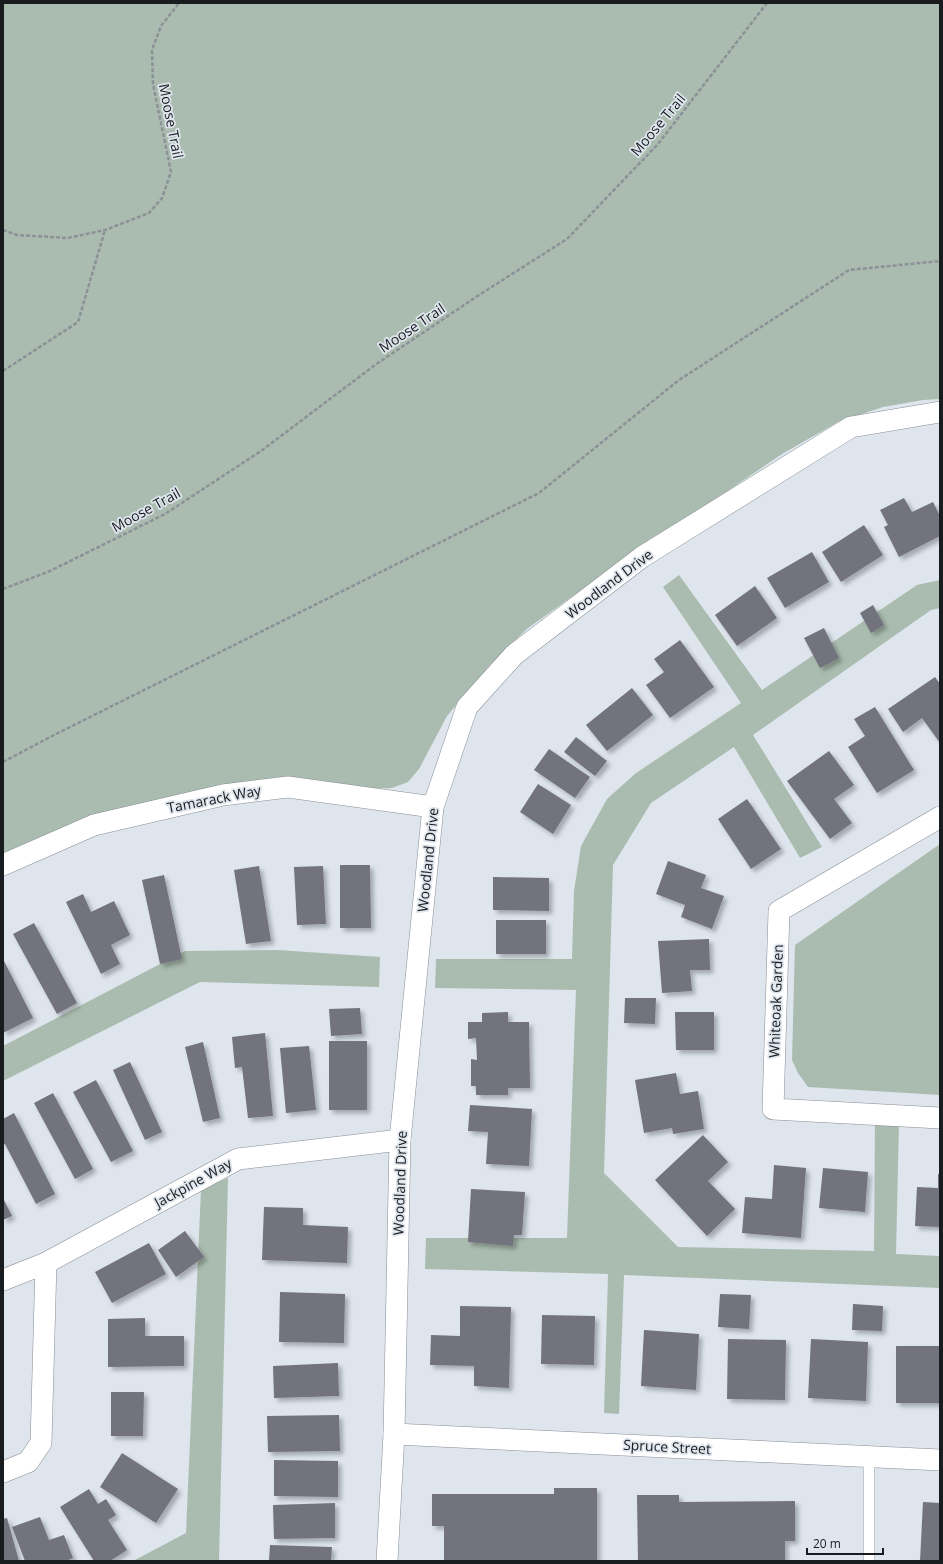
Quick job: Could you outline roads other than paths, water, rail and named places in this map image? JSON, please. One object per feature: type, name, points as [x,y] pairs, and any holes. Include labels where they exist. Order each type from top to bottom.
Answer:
[{"type":"street","name":"Woodland Drive","points":[[387,1561],[394,1434],[400,1140],[433,807],[467,707],[514,655],[642,557],[851,427],[940,412]]},
{"type":"street","name":"Tamarack Way","points":[[3,865],[94,825],[223,795],[288,787],[433,807]]},
{"type":"street","name":"Whiteoak Garden","points":[[940,817],[779,911],[772,1110],[940,1118]]},
{"type":"street","name":"Jackpine Way","points":[[3,1280],[46,1263],[238,1159],[400,1140]]},
{"type":"street","points":[[3,1472],[28,1462],[41,1443],[46,1263]]},
{"type":"street","name":"Spruce Street","points":[[394,1434],[940,1460]]},
{"type":"lane","points":[[869,1561],[870,1457]]}]
